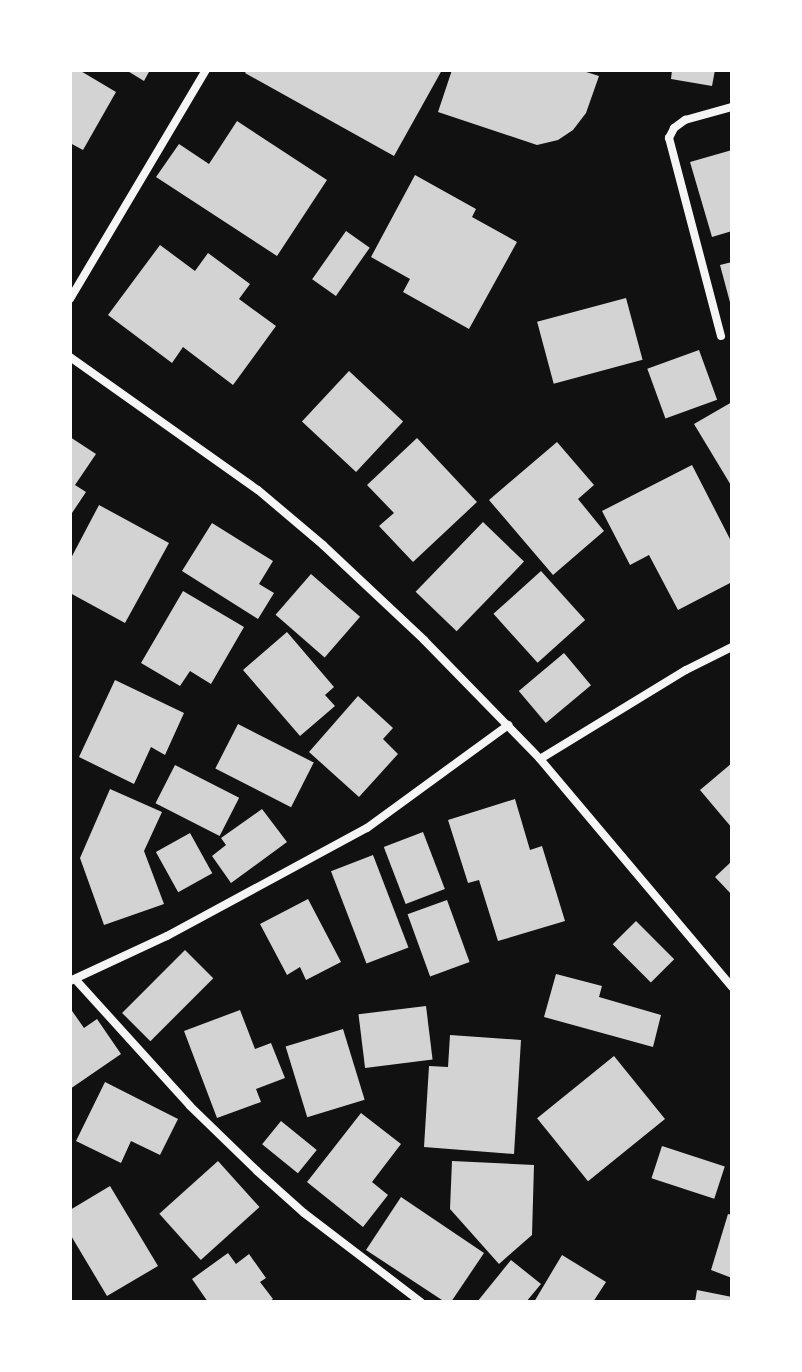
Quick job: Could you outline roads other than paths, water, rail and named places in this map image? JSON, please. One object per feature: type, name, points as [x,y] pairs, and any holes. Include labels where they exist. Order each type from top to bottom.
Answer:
[{"type":"street","points":[[70,299],[206,70]]},
{"type":"street","points":[[721,336],[669,138],[674,128],[685,120],[732,107]]},
{"type":"street","points":[[70,357],[204,449],[302,526],[424,640],[540,759],[732,987]]},
{"type":"street","points":[[540,759],[686,670],[732,647]]},
{"type":"street","points":[[421,1302],[304,1213],[257,1171],[190,1106],[72,980],[167,936],[367,828],[448,772],[508,725]]}]
